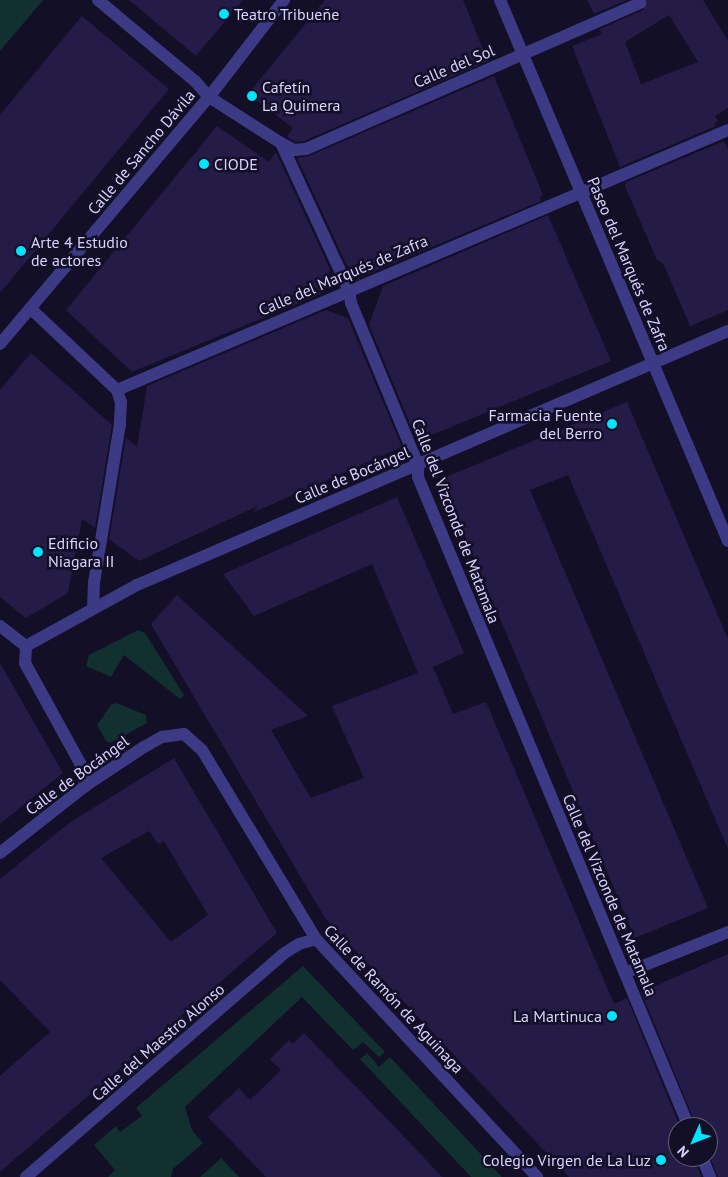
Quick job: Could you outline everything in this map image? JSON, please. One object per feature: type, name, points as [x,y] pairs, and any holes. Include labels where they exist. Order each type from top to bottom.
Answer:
[{"type":"street","points":[[98,0],[195,81],[209,97],[281,144]]},
{"type":"street","name":"Calle de Sancho Dávila","points":[[0,344],[209,97],[284,0]]},
{"type":"street","name":"Paseo del Marqués de Zafra","points":[[500,0],[728,540]]},
{"type":"street","name":"Calle del Sol","points":[[281,144],[294,150],[306,149],[640,3]]},
{"type":"street","name":"Calle del Marqués de Zafra","points":[[118,390],[580,190],[728,130]]},
{"type":"street","name":"Calle del Vizconde de Matamala","points":[[281,144],[349,290],[351,303],[418,465],[418,477],[483,637],[686,1117]]},
{"type":"street","points":[[26,646],[93,608],[94,582],[120,424],[118,390],[30,308]]},
{"type":"street","name":"Calle de Bocángel","points":[[93,608],[137,585],[653,364],[662,357],[728,331]]},
{"type":"street","points":[[0,626],[26,646]]},
{"type":"street","points":[[26,646],[25,663],[80,764],[85,786]]},
{"type":"street","name":"Calle de Bocángel","points":[[0,853],[85,786],[144,747],[175,732],[184,734],[202,750]]},
{"type":"street","name":"Calle de Ramón de Aguinaga","points":[[202,750],[316,939],[537,1177]]},
{"type":"street","points":[[625,973],[728,932]]},
{"type":"street","name":"Calle del Maestro Alonso","points":[[26,1177],[283,954],[299,944],[316,939]]},
{"type":"green space","points":[[0,0],[43,0],[0,51]]},
{"type":"green space","points":[[138,630],[145,633],[184,695],[180,699],[124,655],[111,677],[86,666],[89,655]]},
{"type":"green space","points":[[116,703],[146,715],[147,723],[110,743],[106,741],[97,725],[111,705]]},
{"type":"green space","points":[[303,966],[385,1052],[379,1057],[363,1042],[353,1050],[302,997],[185,1107],[192,1130],[203,1143],[173,1169],[171,1177],[108,1177],[115,1170],[94,1145],[116,1126],[120,1132],[142,1116],[136,1108]]},
{"type":"green space","points":[[367,1053],[379,1067],[390,1057],[502,1177],[471,1177],[360,1059]]},
{"type":"green space","points":[[221,1158],[239,1177],[200,1177]]},
{"type":"building","points":[[129,0],[243,0],[196,56]]},
{"type":"building","points":[[325,0],[463,0],[488,61],[304,141],[296,142],[287,137],[293,128],[248,94]]},
{"type":"building","points":[[587,0],[627,0],[594,14]]},
{"type":"building","points":[[647,0],[703,0],[728,41],[728,108],[715,116],[718,121],[714,123],[716,126],[620,167],[572,46],[602,34],[600,29],[643,10]],"holes":[[[669,15],[698,62],[641,84],[625,42]]]},
{"type":"building","points":[[82,16],[169,89],[0,293],[0,115]]},
{"type":"building","points":[[494,76],[543,195],[540,197],[541,201],[368,274],[347,266],[297,158],[309,156]]},
{"type":"building","points":[[217,126],[269,162],[276,152],[330,269],[321,294],[132,372],[66,310]]},
{"type":"building","points":[[724,141],[728,149],[728,310],[690,326],[663,263],[657,260],[625,186],[626,182]]},
{"type":"building","points":[[548,215],[611,361],[417,441],[369,325],[383,286]]},
{"type":"building","points":[[326,310],[348,318],[402,447],[252,513],[258,506],[139,561],[109,539],[126,437],[137,447],[147,386]]},
{"type":"building","points":[[31,353],[112,425],[95,528],[82,519],[68,593],[26,618],[0,597],[0,390]]},
{"type":"building","points":[[627,402],[728,639],[728,849],[568,475],[530,490],[708,908],[635,938],[441,479]]},
{"type":"building","points":[[397,497],[464,653],[433,667],[453,714],[486,702],[614,1004],[627,998],[676,1117],[668,1117],[668,1167],[698,1167],[701,1177],[569,1177],[325,918],[151,624],[177,595],[308,716],[271,730],[311,798],[364,778],[332,706],[418,673],[372,564],[254,616],[223,574]]},
{"type":"building","points":[[0,663],[63,773],[0,824]]},
{"type":"building","points":[[174,758],[277,933],[0,1172],[0,1076],[50,1032],[0,980],[0,879],[69,823]],"holes":[[[149,831],[158,844],[164,841],[208,915],[171,942],[101,858]]]},
{"type":"building","points":[[728,954],[728,1177],[718,1177],[714,1167],[718,1167],[718,1117],[693,1117],[641,992]]},
{"type":"building","points":[[304,1033],[442,1177],[266,1177],[208,1117],[239,1088],[250,1100],[281,1070],[270,1059],[289,1040],[293,1044]]},
{"type":"place","name":"Teatro Tribueñe","points":[[224,14]]},
{"type":"place","name":"Cafetín La Quimera","points":[[252,96]]},
{"type":"place","name":"CIODE","points":[[204,164]]},
{"type":"place","name":"Arte 4 Estudio de actores","points":[[21,251]]},
{"type":"place","name":"Farmacia Fuente del Berro","points":[[612,424]]},
{"type":"place","name":"Edificio Niagara II","points":[[38,552]]},
{"type":"place","name":"La Martinuca","points":[[612,1016]]},
{"type":"place","name":"Colegio Virgen de La Luz","points":[[661,1160]]}]
